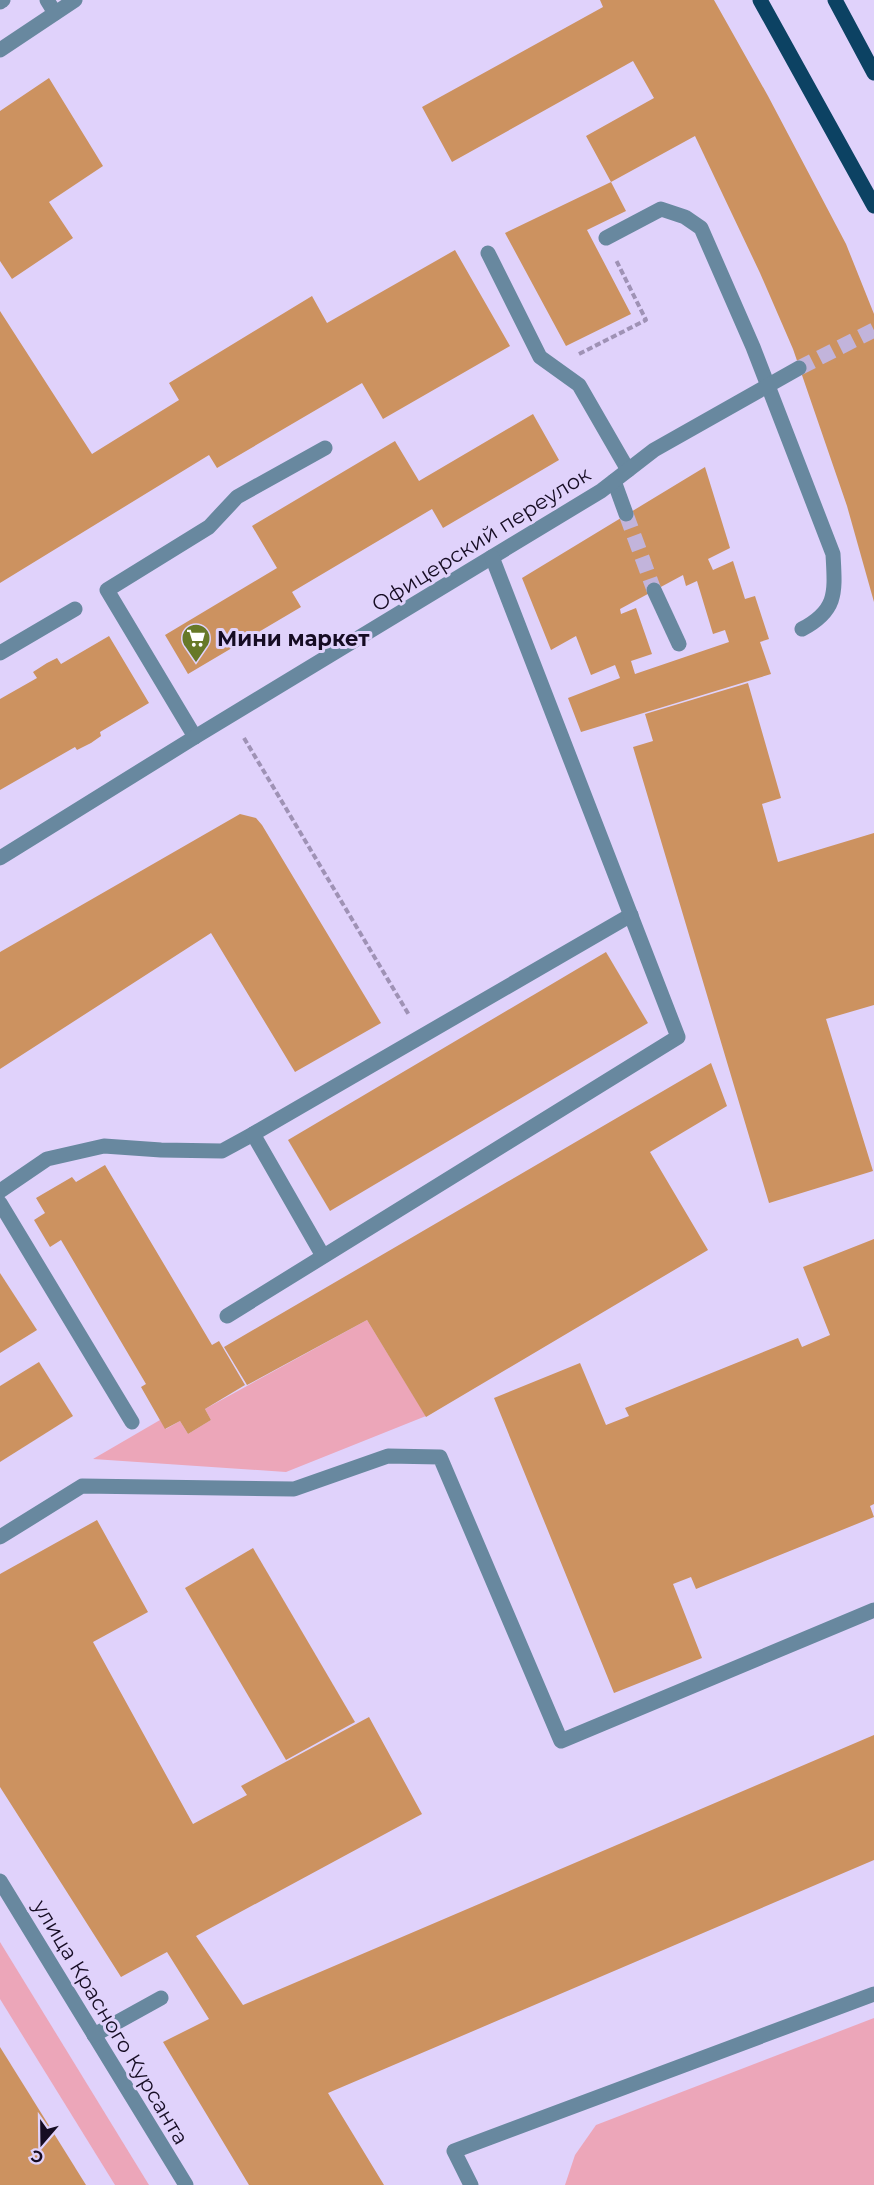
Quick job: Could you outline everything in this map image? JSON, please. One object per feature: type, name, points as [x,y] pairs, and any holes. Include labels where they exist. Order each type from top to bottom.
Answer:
[{"type":"main road","points":[[760,0],[874,206]]},
{"type":"main road","points":[[835,0],[874,73]]},
{"type":"street","points":[[46,0],[55,13]]},
{"type":"street","points":[[0,50],[75,0]]},
{"type":"street","points":[[606,238],[661,209],[685,217],[701,228],[768,385],[833,554],[834,580],[830,606],[819,620],[802,629]]},
{"type":"street","points":[[488,253],[540,357],[579,385],[628,470]]},
{"type":"street","name":"Офицерский переулок","points":[[0,858],[601,491],[654,450],[799,368]]},
{"type":"street","points":[[195,737],[107,590],[208,527],[237,497],[325,448]]},
{"type":"street","points":[[614,481],[626,514]]},
{"type":"street","points":[[227,1316],[678,1037],[492,557]]},
{"type":"street","points":[[654,590],[680,644]]},
{"type":"street","points":[[0,652],[75,609]]},
{"type":"street","points":[[0,1191],[47,1159],[104,1146],[222,1151],[631,915]]},
{"type":"street","points":[[253,1134],[323,1256]]},
{"type":"street","points":[[0,1203],[132,1422]]},
{"type":"street","points":[[0,1537],[82,1486],[294,1489],[388,1456],[440,1457],[561,1742],[874,1610]]},
{"type":"street","name":"улица Красного Курсанта","points":[[0,1881],[186,2185]]},
{"type":"street","points":[[471,2185],[454,2151],[874,1994]]},
{"type":"street","points":[[94,2035],[161,1998]]},
{"type":"path","points":[[555,367],[646,320],[606,238]]},
{"type":"path","points":[[243,736],[422,1036]]},
{"type":"shaded area","points":[[367,1320],[426,1416],[286,1472],[93,1459],[160,1420],[166,1429],[180,1421],[188,1434],[211,1420],[205,1409]]},
{"type":"shaded area","points":[[0,1942],[149,2185],[115,2185],[0,1999]]},
{"type":"shaded area","points":[[874,2018],[874,2185],[565,2185],[575,2155],[596,2125]]},
{"type":"building","points":[[600,0],[714,0],[768,96],[846,244],[874,314],[874,602],[847,506],[793,349],[695,136],[611,182],[586,136],[654,98],[633,61],[452,162],[422,107],[603,7]]},
{"type":"building","points":[[49,78],[103,166],[49,202],[73,238],[12,279],[0,261],[0,111]]},
{"type":"building","points":[[611,182],[626,211],[587,230],[631,314],[566,346],[505,233]]},
{"type":"building","points":[[455,250],[510,346],[383,419],[362,383],[217,468],[209,455],[0,583],[0,311],[92,454],[179,400],[169,383],[312,296],[327,323]]},
{"type":"building","points":[[533,414],[559,460],[443,528],[432,509],[292,592],[301,607],[188,674],[165,635],[277,568],[252,526],[395,441],[419,481]]},
{"type":"building","points":[[705,467],[730,548],[708,559],[713,570],[733,561],[745,599],[755,596],[769,639],[760,642],[771,674],[581,732],[568,698],[620,678],[615,665],[591,675],[576,636],[551,650],[522,578]],"holes":[[[683,575],[686,586],[697,581],[713,634],[725,630],[729,642],[635,674],[631,661],[652,654],[636,608],[621,614],[620,609]]]},
{"type":"building","points":[[109,636],[149,703],[100,732],[101,736],[91,743],[77,750],[75,747],[0,790],[0,699],[37,678],[33,672],[47,663],[57,658],[61,664]]},
{"type":"building","points":[[748,683],[781,798],[762,804],[778,862],[874,833],[874,1005],[826,1019],[873,1171],[769,1203],[633,747],[653,741],[645,714]]},
{"type":"building","points":[[240,814],[256,818],[262,825],[381,1023],[295,1072],[211,933],[0,1069],[0,952]]},
{"type":"building","points":[[606,952],[648,1023],[330,1211],[288,1140]]},
{"type":"building","points":[[711,1063],[727,1106],[650,1152],[708,1250],[426,1417],[367,1320],[247,1385],[224,1347]]},
{"type":"building","points":[[105,1165],[212,1345],[219,1341],[245,1385],[205,1409],[211,1420],[188,1434],[180,1421],[165,1429],[141,1387],[146,1384],[61,1240],[50,1247],[34,1220],[45,1213],[36,1198],[72,1177],[76,1182]]},
{"type":"building","points":[[874,1239],[874,1504],[870,1506],[874,1517],[696,1589],[691,1577],[673,1584],[702,1658],[614,1693],[494,1398],[580,1363],[606,1425],[629,1416],[625,1408],[798,1338],[802,1347],[830,1335],[803,1267]]},
{"type":"building","points":[[0,1273],[37,1330],[0,1353]]},
{"type":"building","points":[[39,1362],[73,1416],[0,1462],[0,1386]]},
{"type":"building","points":[[97,1520],[148,1612],[93,1642],[193,1824],[247,1795],[241,1786],[369,1717],[422,1814],[196,1936],[243,2005],[874,1735],[874,1860],[328,2093],[384,2185],[249,2185],[163,2042],[209,2019],[167,1952],[121,1977],[0,1787],[0,1574]]},
{"type":"building","points":[[253,1548],[355,1722],[286,1760],[185,1588]]},
{"type":"building","points":[[0,2047],[86,2185],[0,2185]]},
{"type":"tunnel","points":[[799,368],[874,330]]},
{"type":"tunnel","points":[[626,514],[654,590]]},
{"type":"place","name":"Мини маркет","points":[[196,664]]}]
